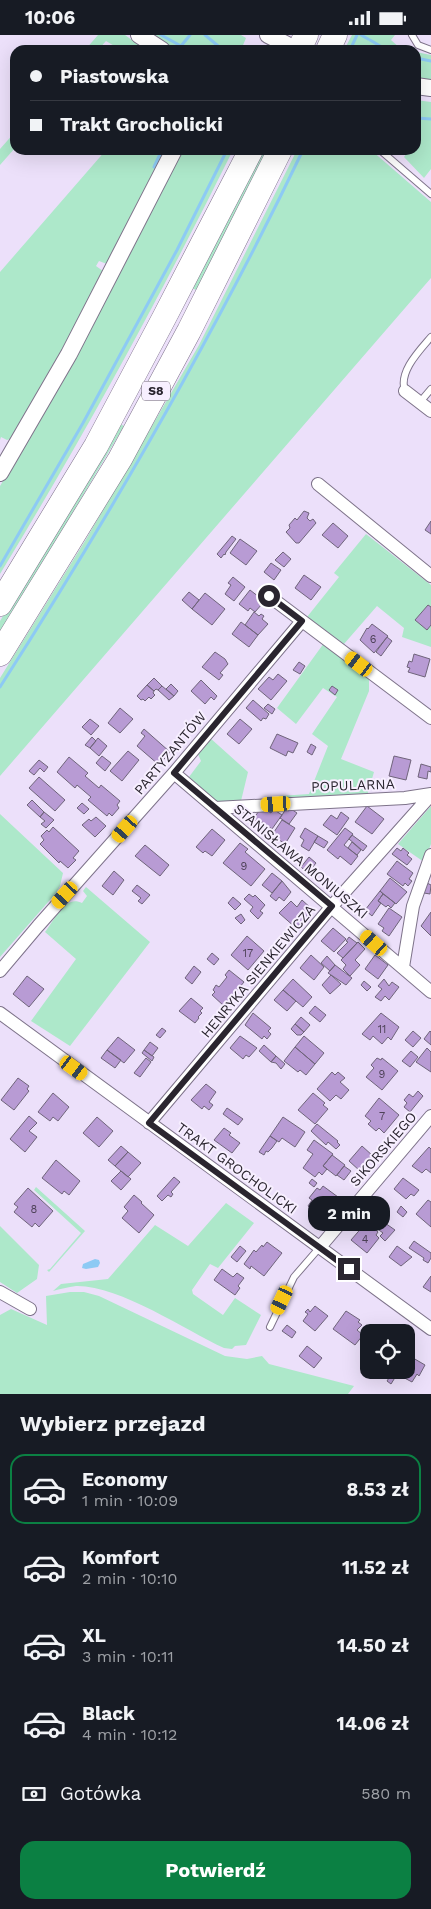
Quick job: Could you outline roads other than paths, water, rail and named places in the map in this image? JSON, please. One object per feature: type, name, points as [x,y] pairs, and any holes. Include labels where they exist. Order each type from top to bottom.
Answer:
[{"type":"highway","name":"S8","points":[[0,604],[96,446],[248,155]]},
{"type":"highway","name":"S8","points":[[0,654],[120,459],[189,331],[277,155]]},
{"type":"street","points":[[139,35],[154,45]]},
{"type":"street","points":[[268,35],[288,45]]},
{"type":"street","points":[[0,473],[74,345],[171,155]]},
{"type":"street","points":[[404,391],[431,411]]},
{"type":"street","points":[[318,484],[431,576]]},
{"type":"street","points":[[269,596],[431,718]]},
{"type":"street","name":"PARTYZANTÓW","points":[[0,971],[174,773],[302,621]]},
{"type":"street","name":"STANISŁAWA MONIUSZKI","points":[[174,773],[431,992]]},
{"type":"street","name":"POPULARNA","points":[[215,808],[431,795]]},
{"type":"street","name":"HENRYKA SIENKIEWICZA","points":[[149,1123],[332,906],[431,795]]},
{"type":"street","points":[[403,967],[414,906],[431,855]]},
{"type":"street","name":"TRAKT GROCHOLICKI","points":[[0,1013],[431,1329]]},
{"type":"street","name":"SIKORSKIEGO","points":[[320,1247],[431,1116]]},
{"type":"street","points":[[0,1292],[30,1309]]},
{"type":"lane","points":[[386,155],[431,194]]},
{"type":"lane","points":[[404,391],[404,379],[410,364],[431,337]]},
{"type":"lane","points":[[420,402],[431,389]]},
{"type":"lane","points":[[270,1327],[294,1277],[320,1247]]},
{"type":"water","points":[[95,1259],[99,1260],[98,1267],[82,1268],[83,1264]]},
{"type":"waterway","points":[[161,35],[179,45]]},
{"type":"waterway","points":[[182,45],[190,35]]},
{"type":"waterway","points":[[205,35],[217,45]]},
{"type":"waterway","points":[[352,45],[357,35]]},
{"type":"waterway","points":[[361,35],[368,39]]},
{"type":"waterway","points":[[370,40],[378,45]]},
{"type":"waterway","points":[[421,59],[431,61]]},
{"type":"waterway","points":[[421,118],[431,119]]},
{"type":"waterway","points":[[154,167],[160,155]]},
{"type":"waterway","points":[[0,566],[83,423],[177,250],[224,155]]},
{"type":"waterway","points":[[0,687],[82,556],[160,423],[234,288],[301,155]]}]
